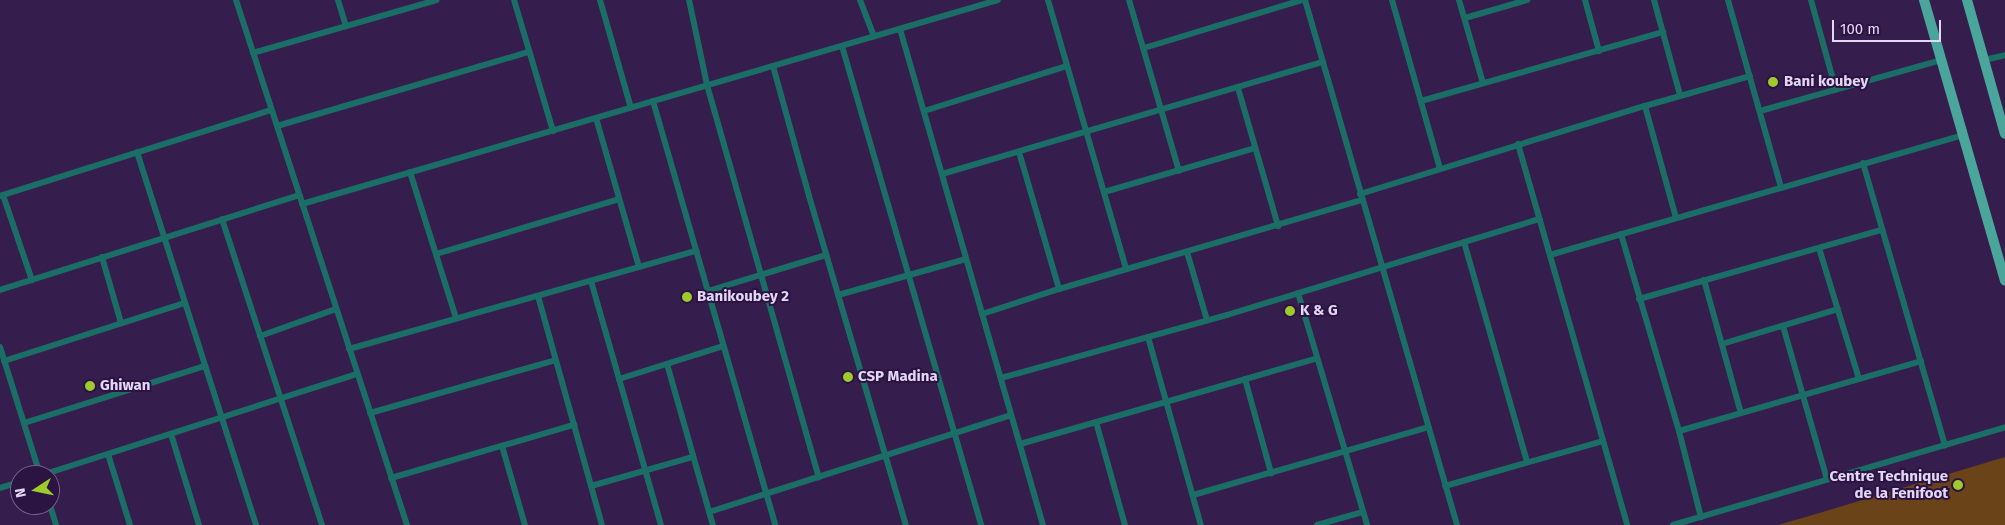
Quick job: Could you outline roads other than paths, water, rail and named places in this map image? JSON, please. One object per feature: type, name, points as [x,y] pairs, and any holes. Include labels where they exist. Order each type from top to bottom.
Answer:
[{"type":"main road","points":[[1924,0],[2005,281]]},
{"type":"main road","points":[[1968,0],[2004,127]]},
{"type":"street","points":[[236,0],[406,525]]},
{"type":"street","points":[[338,0],[346,26]]},
{"type":"street","points":[[252,53],[437,0]]},
{"type":"street","points":[[514,0],[553,131]]},
{"type":"street","points":[[600,0],[631,108]]},
{"type":"street","points":[[689,0],[707,85],[819,477]]},
{"type":"street","points":[[860,0],[874,36]]},
{"type":"street","points":[[302,204],[900,29],[985,2],[998,0]]},
{"type":"street","points":[[1048,0],[1126,269]]},
{"type":"street","points":[[1129,0],[1179,170]]},
{"type":"street","points":[[1144,48],[1304,0],[1457,525]]},
{"type":"street","points":[[1392,0],[1440,168]]},
{"type":"street","points":[[1459,0],[1483,83]]},
{"type":"street","points":[[1465,18],[1527,0]]},
{"type":"street","points":[[1586,0],[1599,51]]},
{"type":"street","points":[[1654,0],[1680,95]]},
{"type":"street","points":[[1728,0],[1782,187]]},
{"type":"street","points":[[1811,0],[1836,90]]},
{"type":"street","points":[[900,29],[1043,525]]},
{"type":"street","points":[[1421,101],[1663,32]]},
{"type":"street","points":[[842,46],[981,525]]},
{"type":"street","points":[[276,126],[529,52]]},
{"type":"street","points":[[1984,60],[2005,55]]},
{"type":"street","points":[[1760,111],[1941,60]]},
{"type":"street","points":[[942,174],[1323,62]]},
{"type":"street","points":[[774,66],[826,255],[906,525]]},
{"type":"street","points":[[924,111],[1068,66]]},
{"type":"street","points":[[982,314],[1126,269],[1278,226],[1440,168],[1680,95],[1750,76]]},
{"type":"street","points":[[1238,88],[1278,226]]},
{"type":"street","points":[[653,101],[775,525]]},
{"type":"street","points":[[1645,106],[1676,218]]},
{"type":"street","points":[[32,280],[2,196],[271,110]]},
{"type":"street","points":[[596,118],[639,267]]},
{"type":"street","points":[[1550,255],[1963,135]]},
{"type":"street","points":[[1518,144],[1627,525]]},
{"type":"street","points":[[1104,192],[1255,148]]},
{"type":"street","points":[[137,152],[256,525]]},
{"type":"street","points":[[1019,152],[1059,289]]},
{"type":"street","points":[[1863,163],[1945,445]]},
{"type":"street","points":[[410,172],[456,318]]},
{"type":"street","points":[[0,290],[299,195]]},
{"type":"street","points":[[436,254],[620,199]]},
{"type":"street","points":[[222,219],[322,525]]},
{"type":"street","points":[[1001,378],[1207,320],[1540,219]]},
{"type":"street","points":[[1639,299],[1882,230]]},
{"type":"street","points":[[1621,234],[1679,431],[1701,517]]},
{"type":"street","points":[[1464,242],[1527,462]]},
{"type":"street","points":[[1819,248],[1859,379]]},
{"type":"street","points":[[349,349],[696,251]]},
{"type":"street","points":[[1187,252],[1207,320]]},
{"type":"street","points":[[708,291],[826,255]]},
{"type":"street","points":[[102,258],[122,324]]},
{"type":"street","points":[[838,296],[966,259]]},
{"type":"street","points":[[1704,280],[1741,413]]},
{"type":"street","points":[[591,281],[661,525]]},
{"type":"street","points":[[1298,293],[1367,525]]},
{"type":"street","points":[[538,296],[602,525]]},
{"type":"street","points":[[4,361],[185,303]]},
{"type":"street","points":[[260,336],[336,309]]},
{"type":"street","points":[[1722,344],[1838,309]]},
{"type":"street","points":[[1783,326],[1828,479]]},
{"type":"street","points":[[1148,336],[1201,525]]},
{"type":"street","points":[[619,379],[723,346]]},
{"type":"street","points":[[0,347],[38,465]]},
{"type":"street","points":[[1020,444],[1317,358]]},
{"type":"street","points":[[370,413],[556,360]]},
{"type":"street","points":[[1679,431],[1921,361]]},
{"type":"street","points":[[667,364],[713,525]]},
{"type":"street","points":[[24,423],[205,366]]},
{"type":"street","points":[[60,469],[358,374]]},
{"type":"street","points":[[1245,379],[1271,473]]},
{"type":"street","points":[[709,512],[1011,415]]},
{"type":"street","points":[[1096,422],[1124,525]]},
{"type":"street","points":[[391,478],[574,425]]},
{"type":"street","points":[[1193,494],[1428,427]]},
{"type":"street","points":[[1673,525],[2005,427]]},
{"type":"street","points":[[171,434],[199,525]]},
{"type":"street","points":[[1445,486],[1603,440]]},
{"type":"street","points":[[502,446],[524,525]]},
{"type":"street","points":[[108,454],[130,525]]},
{"type":"street","points":[[591,486],[693,457]]},
{"type":"street","points":[[1318,525],[1363,512]]},
{"type":"place","name":"Bani koubey","points":[[1773,82]]},
{"type":"place","name":"Banikoubey 2","points":[[687,297]]},
{"type":"place","name":"K & G","points":[[1290,311]]},
{"type":"place","name":"CSP Madina","points":[[848,377]]},
{"type":"place","name":"Ghiwan","points":[[90,386]]},
{"type":"place","name":"Centre Technique de la Fenifoot","points":[[1958,485]]}]
